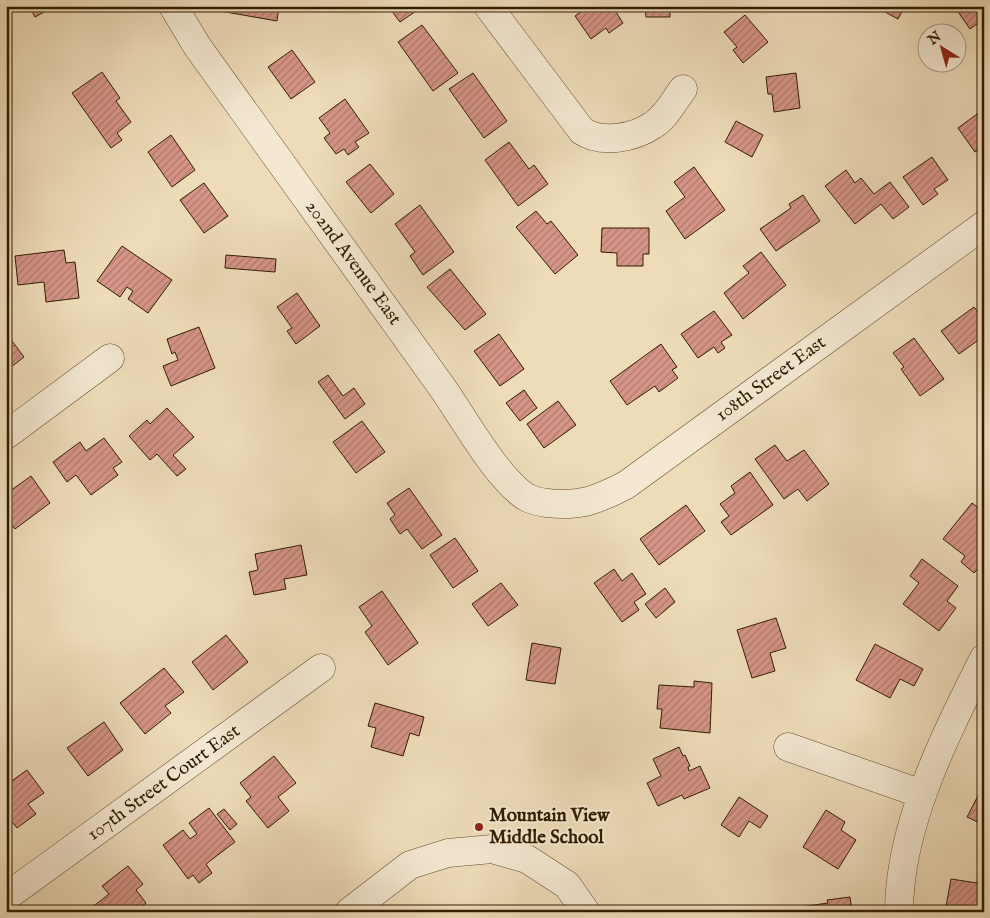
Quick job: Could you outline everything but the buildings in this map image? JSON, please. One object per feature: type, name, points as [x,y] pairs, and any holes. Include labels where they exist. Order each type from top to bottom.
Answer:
[{"type":"street","name":"202nd Avenue East","points":[[173,6],[197,46],[435,376],[504,477],[525,496],[536,502],[547,503]]},
{"type":"street","points":[[488,6],[582,131],[591,137],[608,139],[633,134],[653,125],[665,114],[683,89]]},
{"type":"street","name":"108th Street East","points":[[547,503],[565,506],[581,504],[600,499],[626,485],[984,225]]},
{"type":"street","points":[[6,435],[110,358]]},
{"type":"street","points":[[899,912],[899,886],[907,838],[922,794],[964,698],[984,658]]},
{"type":"street","name":"107th Street Court East","points":[[6,897],[321,668]]},
{"type":"street","points":[[788,747],[922,794]]},
{"type":"street","points":[[349,912],[410,865],[448,853],[492,848],[527,859],[567,885],[586,912]]},
{"type":"place","name":"Mountain View Middle School","points":[[479,827]]}]
